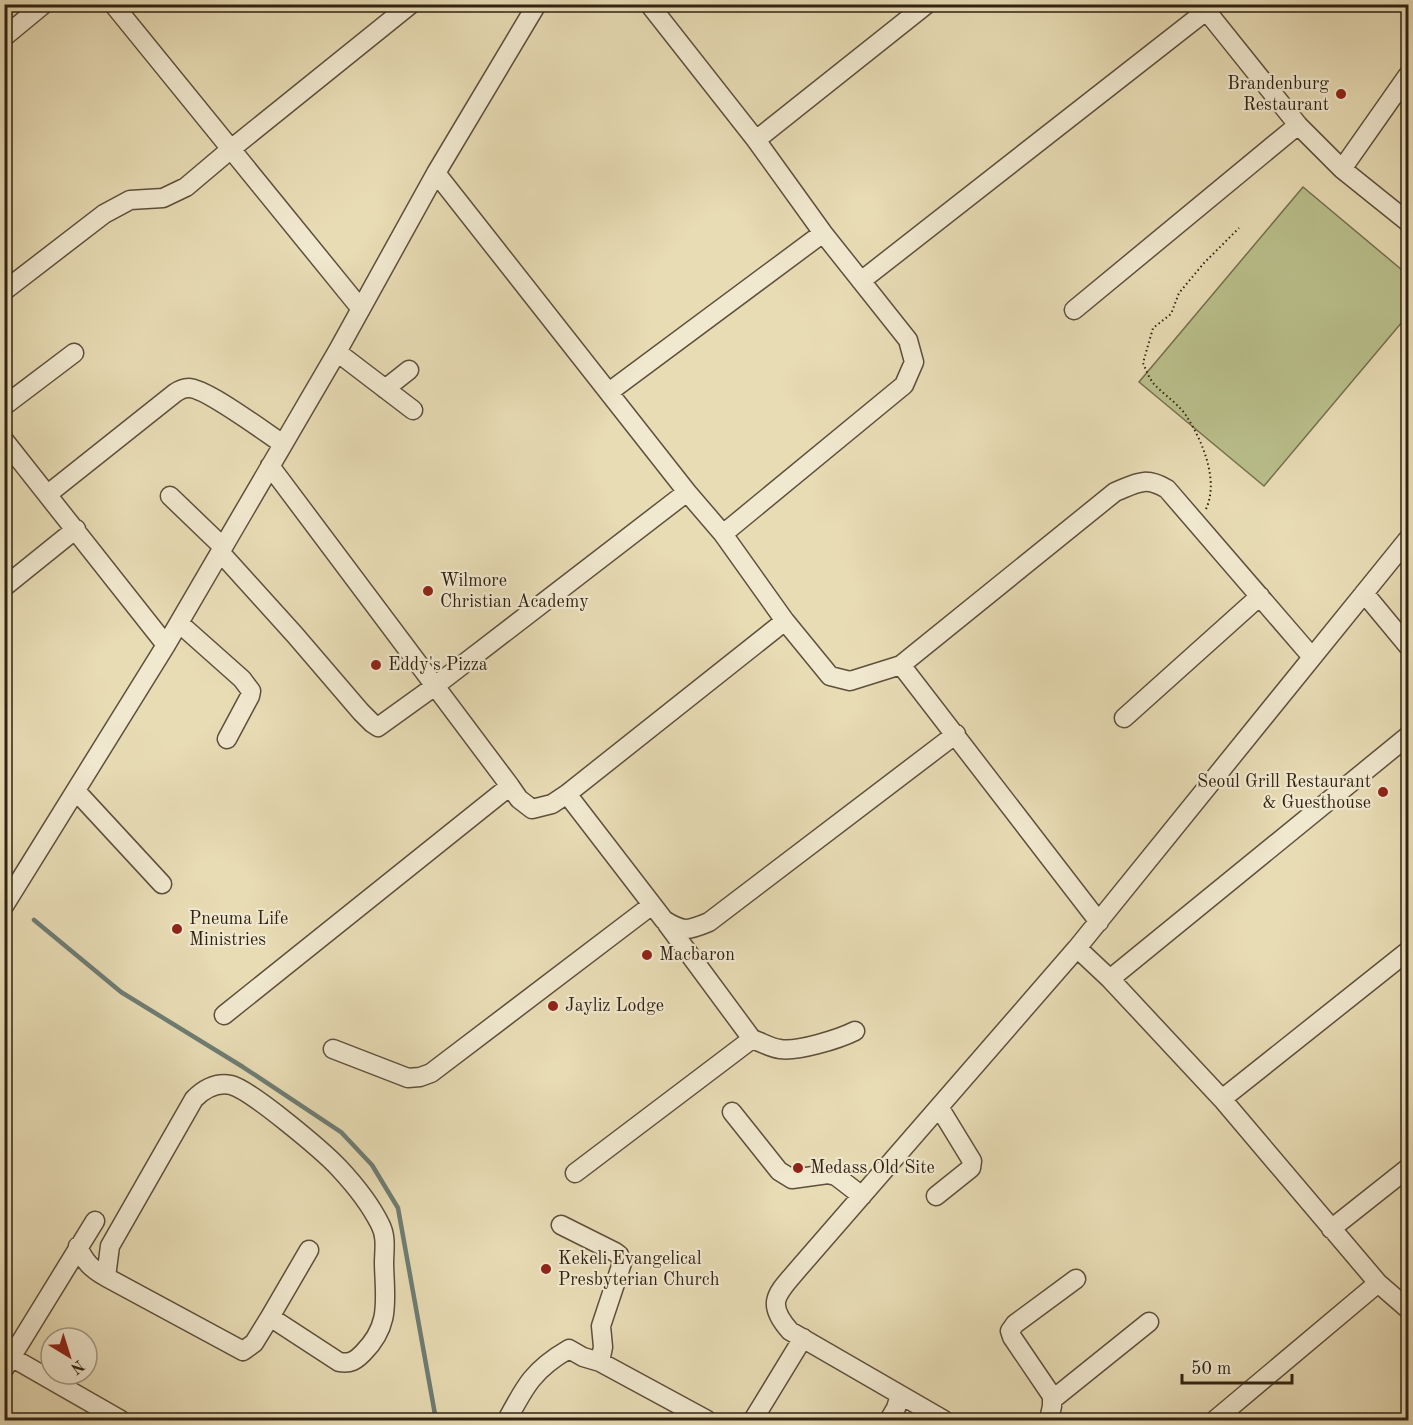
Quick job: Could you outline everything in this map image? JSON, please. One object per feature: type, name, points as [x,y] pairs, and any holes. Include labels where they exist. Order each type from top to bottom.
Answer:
[{"type":"street","points":[[4,37],[44,4]]},
{"type":"street","points":[[113,4],[361,309]]},
{"type":"street","points":[[4,291],[104,214],[130,200],[163,198],[186,187],[231,148],[411,4]]},
{"type":"street","points":[[649,4],[756,140],[823,233],[908,340],[914,362],[904,385],[723,534]]},
{"type":"street","points":[[756,140],[927,4]]},
{"type":"street","points":[[4,906],[166,645],[222,550],[533,7]]},
{"type":"street","points":[[861,281],[1204,8],[1298,126],[1342,169],[1408,222]]},
{"type":"street","points":[[1342,169],[1408,75]]},
{"type":"street","points":[[1074,310],[1298,126]]},
{"type":"street","points":[[436,173],[687,492],[723,534],[785,621],[830,676],[850,681],[901,665],[1115,492],[1139,482],[1154,482],[1167,489],[1312,657]]},
{"type":"street","points":[[609,392],[823,233]]},
{"type":"street","points":[[337,352],[412,410]]},
{"type":"street","points":[[4,406],[74,353]]},
{"type":"street","points":[[385,389],[409,370]]},
{"type":"street","points":[[48,494],[174,393],[187,387],[213,397],[283,444]]},
{"type":"street","points":[[4,440],[166,645]]},
{"type":"street","points":[[270,466],[519,798],[532,809],[552,804],[567,794],[785,621]]},
{"type":"street","points":[[170,496],[222,550],[372,723],[378,727],[435,686],[687,492]]},
{"type":"street","points":[[4,587],[76,529]]},
{"type":"street","points":[[944,1420],[790,1330],[779,1319],[775,1307],[776,1299],[799,1268],[1099,922],[1408,539]]},
{"type":"street","points":[[1364,593],[1408,646]]},
{"type":"street","points":[[1124,718],[1260,596]]},
{"type":"street","points":[[179,623],[251,690],[227,739]]},
{"type":"street","points":[[901,665],[1099,922]]},
{"type":"street","points":[[664,920],[679,929],[692,930],[708,922],[956,734]]},
{"type":"street","points":[[1110,979],[1408,736]]},
{"type":"street","points":[[224,1016],[510,786]]},
{"type":"street","points":[[76,791],[162,884]]},
{"type":"street","points":[[567,794],[752,1039],[780,1049],[814,1045],[844,1037],[855,1031]]},
{"type":"street","points":[[333,1049],[408,1078],[431,1073],[652,906]]},
{"type":"street","points":[[1077,948],[1110,979],[1222,1100],[1378,1283],[1408,1309]]},
{"type":"street","points":[[1222,1100],[1408,951]]},
{"type":"street","points":[[575,1173],[752,1039]]},
{"type":"street","points":[[106,1278],[110,1246],[194,1100],[203,1090],[215,1086],[231,1085],[264,1105],[337,1166],[349,1179],[380,1224],[385,1239],[385,1311],[382,1327],[370,1346],[355,1361],[347,1364],[339,1362],[270,1317]]},
{"type":"street","points":[[936,1197],[971,1167],[972,1161],[939,1107]]},
{"type":"street","points":[[732,1112],[778,1171],[792,1179],[828,1173],[836,1176],[862,1196]]},
{"type":"street","points":[[1331,1229],[1408,1168]]},
{"type":"street","points":[[95,1221],[7,1360],[121,1420]]},
{"type":"street","points":[[561,1225],[615,1252],[621,1258],[622,1263],[601,1326],[603,1347],[600,1362]]},
{"type":"street","points":[[78,1246],[83,1259],[106,1278],[243,1351],[254,1343],[309,1250]]},
{"type":"street","points":[[1049,1420],[1052,1396],[1010,1331],[1015,1324],[1076,1279]]},
{"type":"street","points":[[1215,1420],[1378,1283]]},
{"type":"street","points":[[1052,1400],[1149,1322]]},
{"type":"street","points":[[753,1420],[803,1338]]},
{"type":"street","points":[[507,1420],[532,1378],[549,1361],[569,1349],[583,1357],[600,1362],[707,1420]]},
{"type":"street","points":[[889,1420],[900,1395]]},
{"type":"path","points":[[1199,526],[1211,499],[1210,474],[1202,448],[1186,416],[1154,384],[1143,363],[1153,328],[1171,314],[1179,293],[1204,263],[1239,228]]},
{"type":"green space","points":[[1303,187],[1408,275],[1408,315],[1264,486],[1139,382]]},
{"type":"waterway","points":[[34,920],[121,992],[243,1067],[341,1132],[372,1165],[398,1208],[436,1420]]},
{"type":"place","name":"Brandenburg Restaurant","points":[[1341,94]]},
{"type":"place","name":"Wilmore Christian Academy","points":[[428,591]]},
{"type":"place","name":"Eddy's Pizza","points":[[376,665]]},
{"type":"place","name":"Seoul Grill Restaurant & Guesthouse","points":[[1383,792]]},
{"type":"place","name":"Pneuma Life Ministries","points":[[177,929]]},
{"type":"place","name":"Macbaron","points":[[647,955]]},
{"type":"place","name":"Jayliz Lodge","points":[[553,1006]]},
{"type":"place","name":"Medass Old Site","points":[[798,1168]]},
{"type":"place","name":"Kekeli Evangelical Presbyterian Church","points":[[546,1269]]}]
